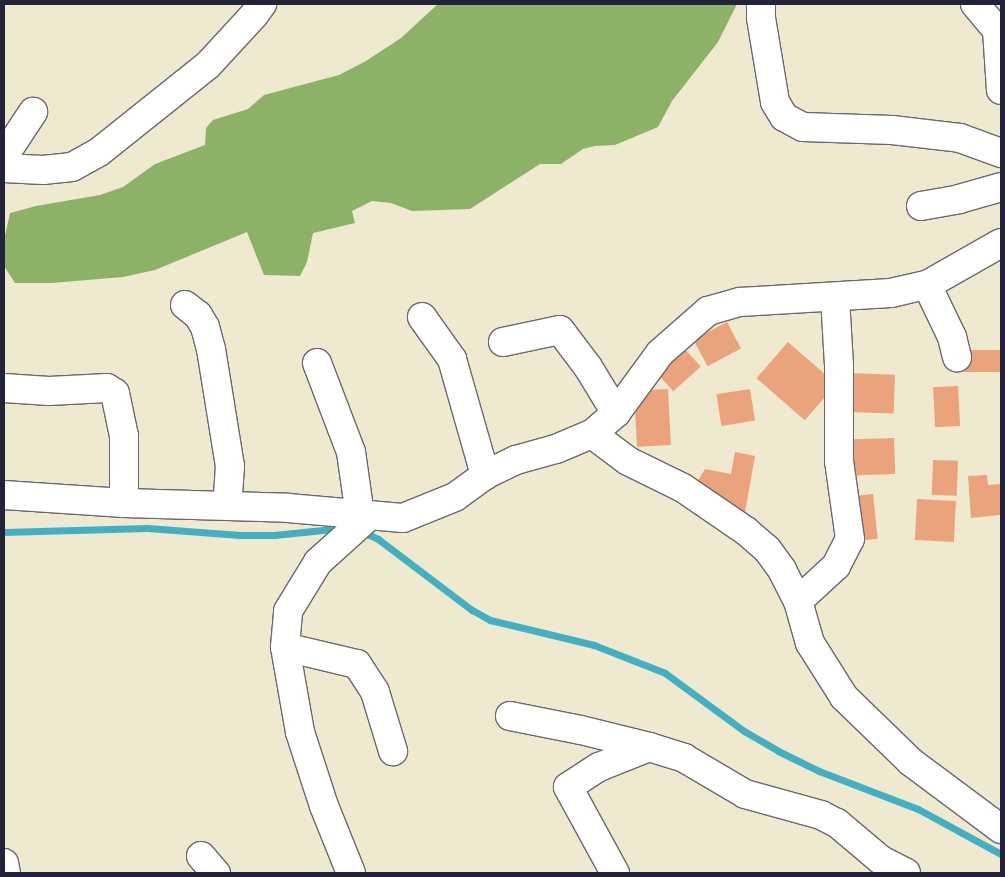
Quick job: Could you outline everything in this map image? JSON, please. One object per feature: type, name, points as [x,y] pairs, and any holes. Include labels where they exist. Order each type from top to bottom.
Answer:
[{"type":"street","points":[[4,168],[43,170],[72,167],[99,152],[208,65],[262,4]]},
{"type":"street","points":[[761,4],[761,18],[775,102],[784,117],[803,127],[892,130],[960,138],[1001,153]]},
{"type":"street","points":[[975,4],[997,30],[1001,90]]},
{"type":"street","points":[[4,156],[33,112]]},
{"type":"street","points":[[921,206],[959,200],[1001,186]]},
{"type":"street","points":[[4,495],[124,503],[288,508],[403,518],[455,497],[485,475],[516,460],[556,449],[592,434],[616,413],[660,353],[708,311],[740,302],[835,298],[891,293],[927,285],[1001,243]]},
{"type":"street","points":[[927,285],[952,337],[957,357]]},
{"type":"street","points":[[798,602],[836,566],[850,539],[839,461],[839,365],[835,298]]},
{"type":"street","points":[[185,305],[198,315],[205,327],[216,374],[230,466],[227,505]]},
{"type":"street","points":[[422,318],[452,359],[485,475]]},
{"type":"street","points":[[503,342],[560,330],[588,367],[616,413]]},
{"type":"street","points":[[317,364],[351,452],[365,516]]},
{"type":"street","points":[[4,388],[49,391],[107,388],[115,393],[124,436],[124,503]]},
{"type":"street","points":[[592,434],[628,461],[683,488],[746,531],[767,549],[782,570],[798,602],[810,643],[844,697],[911,762],[1001,829]]},
{"type":"street","points":[[351,873],[324,806],[300,732],[285,647],[288,611],[318,562],[365,516]]},
{"type":"street","points":[[285,647],[357,664],[375,692],[393,751]]},
{"type":"street","points":[[510,716],[581,730],[684,758],[745,794],[800,811],[821,815],[837,823],[875,866],[906,873]]},
{"type":"street","points":[[615,873],[568,787],[599,767],[649,748]]},
{"type":"street","points":[[4,863],[6,873]]},
{"type":"green space","points":[[438,4],[737,4],[718,42],[672,101],[658,127],[615,145],[583,149],[561,164],[540,164],[470,209],[412,211],[391,203],[372,201],[352,211],[355,223],[313,233],[307,262],[300,276],[264,275],[247,232],[155,270],[123,277],[52,283],[15,283],[4,266],[4,240],[10,213],[36,206],[100,195],[123,187],[155,164],[205,145],[206,128],[213,120],[248,109],[264,95],[339,75],[366,61],[401,38]]},
{"type":"building","points":[[727,322],[741,348],[708,366],[693,340]]},
{"type":"building","points":[[788,342],[836,384],[805,420],[757,378]]},
{"type":"building","points":[[684,348],[701,367],[673,391],[657,373]]},
{"type":"building","points":[[964,350],[1001,350],[1001,372],[964,372]]},
{"type":"building","points":[[848,373],[895,375],[894,414],[847,412]]},
{"type":"building","points":[[958,386],[960,426],[935,427],[933,387]]},
{"type":"building","points":[[668,389],[671,445],[637,447],[634,391]]},
{"type":"building","points":[[750,389],[755,421],[721,426],[716,394]]},
{"type":"building","points":[[894,438],[895,474],[850,476],[849,440]]},
{"type":"building","points":[[735,452],[755,456],[744,518],[694,487],[705,469],[731,474]]},
{"type":"building","points":[[933,460],[958,461],[957,496],[932,495]]},
{"type":"building","points":[[987,475],[988,485],[1001,484],[1000,515],[971,518],[968,476]]},
{"type":"building","points":[[873,494],[878,539],[857,541],[852,496]]},
{"type":"building","points":[[917,499],[956,501],[954,542],[915,540]]},
{"type":"waterway","points":[[4,532],[147,528],[240,535],[274,535],[343,528]]},
{"type":"waterway","points":[[361,531],[378,539],[472,610],[490,620],[594,645],[665,673],[744,731],[778,751],[819,771],[918,809],[1001,854]]}]
